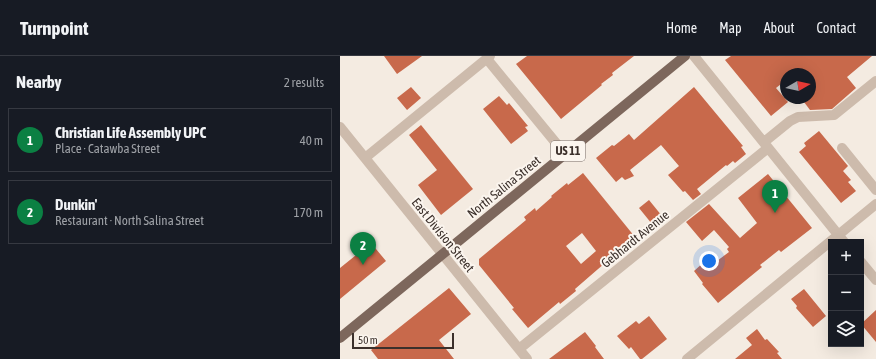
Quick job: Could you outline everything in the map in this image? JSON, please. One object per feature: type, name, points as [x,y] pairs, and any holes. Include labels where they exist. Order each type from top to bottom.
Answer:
[{"type":"main road","name":"North Salina Street","points":[[340,338],[686,56]]},
{"type":"street","points":[[694,56],[841,239],[876,204]]},
{"type":"street","points":[[365,158],[488,57],[565,154]]},
{"type":"street","name":"Gebhardt Avenue","points":[[518,349],[766,145],[790,121],[798,117],[834,115],[876,81]]},
{"type":"street","name":"East Division Street","points":[[340,127],[527,359]]},
{"type":"street","points":[[842,148],[876,190]]},
{"type":"street","points":[[688,359],[828,249]]},
{"type":"street","points":[[864,266],[876,280]]},
{"type":"building","points":[[384,56],[422,56],[397,74]]},
{"type":"building","points":[[527,56],[634,56],[612,73],[613,75],[601,84],[602,85],[561,119],[516,64]]},
{"type":"building","points":[[731,56],[872,56],[847,77],[856,88],[832,109],[810,110],[806,104],[816,104],[816,68],[780,68],[780,85],[776,88],[780,93],[780,104],[786,104],[771,116],[725,60]]},
{"type":"building","points":[[411,87],[421,98],[407,110],[397,98]]},
{"type":"building","points":[[694,87],[743,146],[741,147],[746,154],[735,163],[733,161],[727,166],[726,165],[697,189],[701,194],[693,200],[685,191],[683,192],[668,175],[679,166],[661,145],[630,170],[634,176],[625,180],[622,177],[616,182],[596,158],[629,134],[634,140]]},
{"type":"building","points":[[499,96],[507,105],[509,103],[528,126],[525,127],[528,131],[511,144],[483,109]]},
{"type":"building","points":[[421,125],[473,189],[441,215],[418,185],[437,170],[409,135]]},
{"type":"building","points":[[819,131],[848,166],[843,171],[851,180],[848,182],[856,191],[841,203],[799,152],[806,146],[804,143]]},
{"type":"building","points":[[583,173],[635,237],[575,289],[576,291],[560,304],[559,302],[528,328],[512,309],[514,308],[479,265],[479,259],[526,220],[524,217],[535,208],[536,211],[567,183],[568,185]],"holes":[[[582,233],[596,251],[581,264],[566,246]]]},
{"type":"building","points":[[768,174],[812,228],[781,252],[779,250],[760,265],[762,267],[718,303],[702,284],[703,283],[694,271],[704,262],[709,267],[729,252],[727,249],[729,247],[714,230],[702,241],[686,222],[709,204],[740,238],[757,223],[738,198]]},
{"type":"building","points":[[649,200],[662,216],[652,224],[639,208]]},
{"type":"building","points":[[371,243],[386,261],[340,299],[340,268]]},
{"type":"building","points":[[449,288],[471,314],[439,340],[454,359],[378,359],[371,350]]},
{"type":"building","points":[[804,289],[826,316],[813,327],[796,308],[797,306],[791,299]]},
{"type":"building","points":[[876,310],[876,342],[864,328],[864,321]]},
{"type":"building","points":[[649,316],[667,339],[640,359],[631,347],[629,349],[617,336],[636,321],[639,324]]},
{"type":"building","points":[[757,329],[765,340],[767,339],[779,352],[777,353],[782,359],[735,359],[752,345],[746,338]]},
{"type":"building","points":[[585,332],[604,359],[549,359]]},
{"type":"place","name":"Christian Life Assembly UPC","points":[[775,213]]},
{"type":"place","name":"Dunkin'","points":[[363,265]]}]
